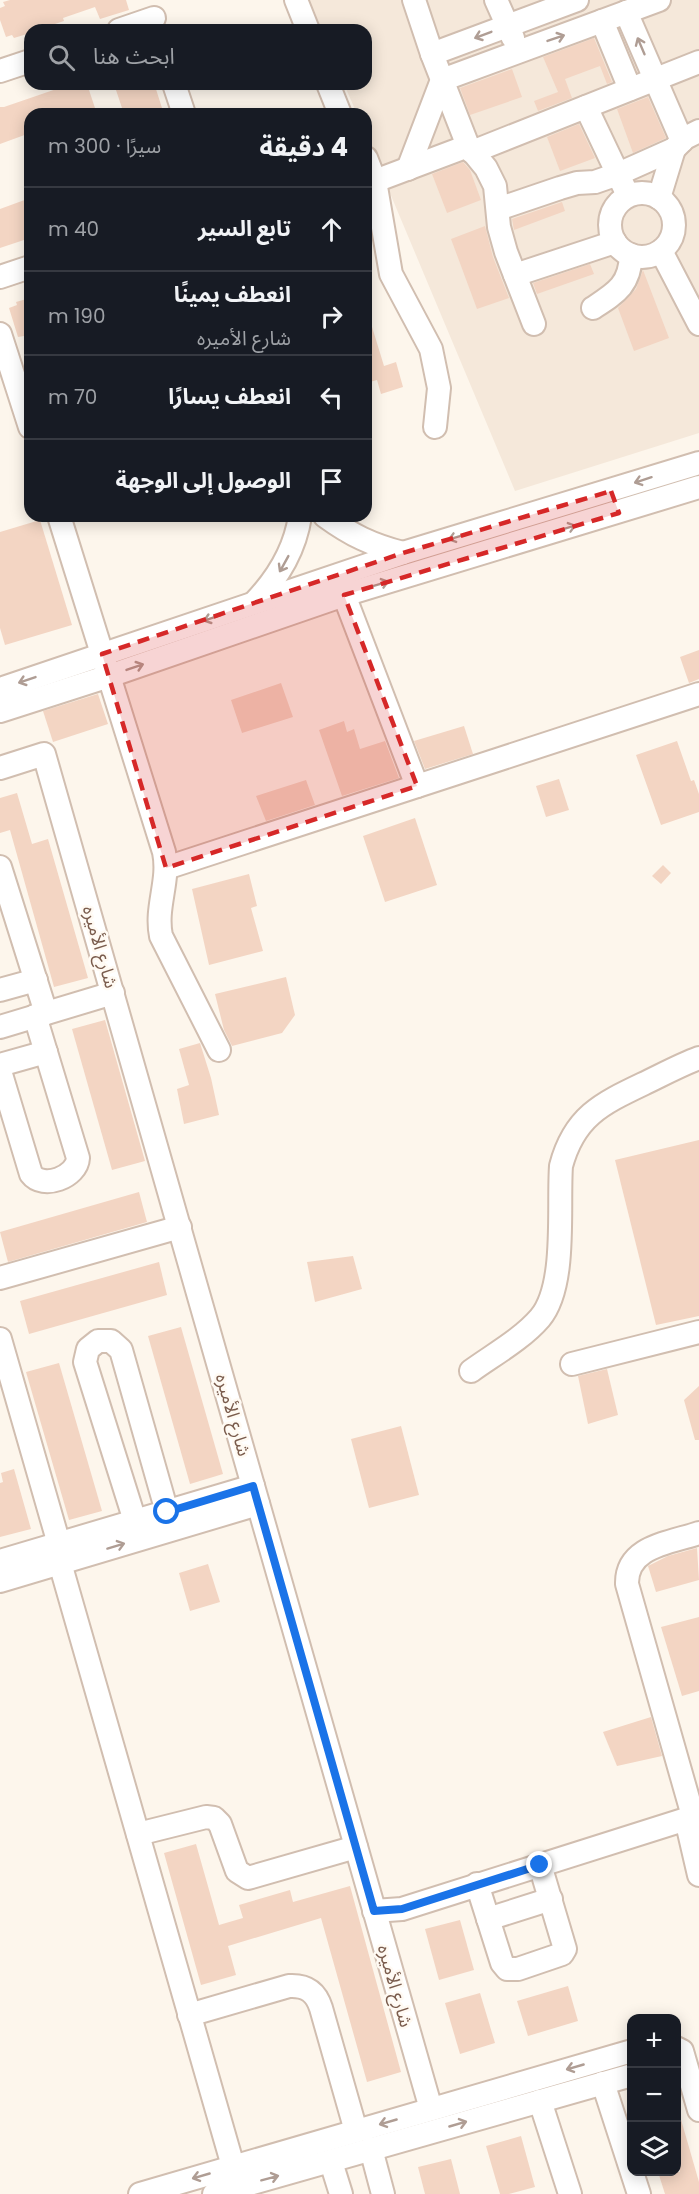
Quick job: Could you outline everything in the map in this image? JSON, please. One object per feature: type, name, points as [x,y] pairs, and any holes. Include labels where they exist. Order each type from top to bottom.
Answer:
[{"type":"street","points":[[297,0],[306,24]]},
{"type":"street","points":[[414,0],[432,54],[470,149],[486,168],[495,186],[499,227],[534,324]]},
{"type":"street","points":[[496,0],[517,51]]},
{"type":"street","points":[[432,54],[577,0]]},
{"type":"street","points":[[408,169],[442,80],[658,0]]},
{"type":"street","points":[[626,12],[685,140]]},
{"type":"street","points":[[134,24],[153,16]]},
{"type":"street","points":[[602,21],[630,89]]},
{"type":"street","points":[[375,181],[586,107],[699,62]]},
{"type":"street","points":[[0,72],[24,63]]},
{"type":"street","points":[[176,90],[182,108]]},
{"type":"street","points":[[330,90],[338,108]]},
{"type":"street","points":[[586,107],[628,196]]},
{"type":"street","points":[[498,209],[577,183],[595,182],[618,174],[685,140]]},
{"type":"street","points":[[659,198],[685,140]]},
{"type":"street","points":[[372,174],[391,274],[431,349],[438,388],[435,428]]},
{"type":"street","points":[[515,275],[623,248],[641,257],[652,256],[669,243],[675,224],[667,204],[659,198],[638,193],[628,196],[614,211],[610,221],[611,232],[623,248],[630,267],[627,279],[620,289],[593,308]]},
{"type":"street","points":[[661,251],[699,324]]},
{"type":"street","points":[[0,277],[24,269]]},
{"type":"street","points":[[0,334],[24,408]]},
{"type":"street","points":[[0,711],[253,604],[403,554],[699,463]]},
{"type":"street","points":[[0,689],[106,665],[619,513],[699,487]]},
{"type":"street","points":[[611,491],[619,513]]},
{"type":"street","points":[[60,522],[164,852],[166,868],[159,908],[161,936],[219,1050]]},
{"type":"street","points":[[253,604],[271,585],[287,558],[298,522]]},
{"type":"street","points":[[334,522],[375,546],[403,554]]},
{"type":"street","points":[[344,595],[417,786]]},
{"type":"street","points":[[166,868],[699,694]]},
{"type":"street","name":"شارع الأميره","points":[[0,768],[45,754],[431,2109]]},
{"type":"street","points":[[0,867],[36,980],[46,1052],[78,1158],[72,1174],[47,1182],[37,1180],[31,1174],[0,1071]]},
{"type":"street","points":[[0,990],[36,980]]},
{"type":"street","points":[[0,1027],[113,993]]},
{"type":"street","points":[[0,1065],[46,1052]]},
{"type":"street","points":[[471,1371],[532,1326],[549,1306],[557,1281],[561,1166],[565,1150],[581,1122],[607,1101],[699,1058]]},
{"type":"street","points":[[0,1278],[180,1227]]},
{"type":"street","points":[[572,1364],[699,1332]]},
{"type":"street","points":[[0,1338],[67,1551],[138,1834],[237,2183]]},
{"type":"street","points":[[135,1521],[86,1362],[88,1349],[98,1341],[111,1341],[121,1350],[167,1512]]},
{"type":"street","points":[[125,1490],[158,1481]]},
{"type":"street","points":[[67,1551],[135,1521],[167,1512],[256,1495]]},
{"type":"street","points":[[0,1581],[35,1561],[256,1495]]},
{"type":"street","points":[[699,1533],[644,1551],[630,1564],[627,1574],[627,1584],[693,1817],[699,1875]]},
{"type":"street","points":[[0,1561],[35,1561]]},
{"type":"street","points":[[138,1834],[206,1817],[214,1818],[220,1824],[237,1871],[248,1878],[356,1847]]},
{"type":"street","points":[[374,1911],[402,1909],[693,1817]]},
{"type":"street","points":[[477,1884],[504,1966],[511,1970],[518,1969],[562,1954],[565,1949],[540,1865]]},
{"type":"street","points":[[488,1919],[551,1899]]},
{"type":"street","points":[[189,2015],[289,1986],[297,1986],[313,1993],[321,2008],[356,2131]]},
{"type":"street","points":[[684,2051],[699,2110]]},
{"type":"street","points":[[214,2194],[356,2131],[627,2052]]},
{"type":"street","points":[[140,2194],[237,2183],[331,2162],[627,2076]]},
{"type":"street","points":[[603,2083],[639,2194]]},
{"type":"street","points":[[540,2101],[570,2194]]},
{"type":"street","points":[[371,2150],[383,2194]]},
{"type":"street","points":[[331,2162],[341,2194]]},
{"type":"highlighted area","points":[[611,491],[619,513],[344,595],[417,786],[166,868],[102,654],[403,553]]},
{"type":"shaded area","points":[[309,0],[699,0],[699,433],[515,491],[372,150],[372,108],[354,108],[347,90],[372,90],[372,24],[319,24]]},
{"type":"building","points":[[10,0],[126,0],[129,10],[100,19],[95,7],[63,18],[64,21],[55,24],[24,24],[24,35],[14,38],[12,35],[6,37],[0,20],[0,8],[5,6],[3,2]]},
{"type":"building","points":[[594,38],[612,82],[607,84],[600,66],[565,79],[572,98],[538,111],[534,101],[558,92],[543,57]]},
{"type":"building","points":[[512,69],[522,97],[470,115],[460,88]]},
{"type":"building","points":[[54,90],[89,90],[95,108],[24,108],[24,135],[0,144],[0,107]]},
{"type":"building","points":[[116,90],[156,90],[162,108],[122,108]]},
{"type":"building","points":[[648,97],[666,138],[633,153],[617,109]]},
{"type":"building","points":[[579,124],[595,158],[560,171],[547,137]]},
{"type":"building","points":[[463,162],[470,170],[481,200],[447,213],[432,174]]},
{"type":"building","points":[[24,200],[24,240],[0,248],[0,209]]},
{"type":"building","points":[[562,202],[565,211],[514,230],[512,219]]},
{"type":"building","points":[[485,226],[493,257],[509,298],[477,309],[451,239]]},
{"type":"building","points":[[590,264],[594,274],[537,294],[533,283]]},
{"type":"building","points":[[643,270],[669,338],[634,351],[618,308],[636,289]]},
{"type":"building","points":[[24,300],[24,336],[18,337],[9,308],[17,305],[16,302]]},
{"type":"building","points":[[372,327],[384,366],[396,362],[403,387],[381,394],[377,380],[372,381]]},
{"type":"building","points":[[41,522],[72,625],[5,645],[0,628],[0,532]]},
{"type":"building","points":[[699,650],[699,679],[689,683],[680,657]]},
{"type":"building","points":[[281,683],[293,717],[242,733],[231,700]]},
{"type":"building","points":[[98,694],[108,724],[53,742],[43,711]]},
{"type":"building","points":[[344,721],[347,732],[354,729],[360,749],[385,741],[399,778],[342,796],[319,730]]},
{"type":"building","points":[[464,726],[473,754],[425,769],[414,741]]},
{"type":"building","points":[[677,741],[691,781],[694,780],[699,794],[699,812],[661,825],[636,755]]},
{"type":"building","points":[[559,779],[569,810],[546,817],[536,786]]},
{"type":"building","points":[[306,780],[315,805],[266,821],[256,796]]},
{"type":"building","points":[[17,793],[32,844],[48,839],[88,978],[54,987],[10,830],[0,833],[0,798]]},
{"type":"building","points":[[415,818],[437,885],[385,902],[363,836]]},
{"type":"building","points":[[663,865],[671,873],[661,884],[652,876]]},
{"type":"building","points":[[249,874],[257,906],[251,908],[263,951],[209,965],[192,889]]},
{"type":"building","points":[[286,977],[295,1015],[282,1033],[232,1046],[224,1030],[215,994]]},
{"type":"building","points":[[105,1020],[145,1161],[112,1170],[72,1029]]},
{"type":"building","points":[[200,1043],[219,1115],[184,1124],[177,1089],[189,1085],[179,1049]]},
{"type":"building","points":[[699,1140],[699,1316],[656,1325],[615,1160]]},
{"type":"building","points":[[139,1192],[147,1222],[8,1262],[0,1232]]},
{"type":"building","points":[[353,1256],[362,1289],[315,1302],[307,1262]]},
{"type":"building","points":[[159,1262],[167,1295],[29,1334],[20,1301]]},
{"type":"building","points":[[181,1327],[223,1474],[190,1484],[148,1336]]},
{"type":"building","points":[[59,1363],[102,1511],[69,1520],[26,1372]]},
{"type":"building","points":[[607,1369],[618,1415],[588,1424],[578,1376]]},
{"type":"building","points":[[699,1386],[699,1440],[695,1440],[684,1400]]},
{"type":"building","points":[[401,1426],[419,1495],[369,1508],[351,1439]]},
{"type":"building","points":[[14,1469],[31,1529],[0,1537],[0,1483],[3,1482],[1,1473]]},
{"type":"building","points":[[697,1548],[699,1580],[656,1592],[648,1566],[668,1556]]},
{"type":"building","points":[[208,1564],[220,1602],[190,1611],[179,1573]]},
{"type":"building","points":[[699,1617],[699,1691],[682,1696],[661,1627]]},
{"type":"building","points":[[651,1717],[662,1756],[617,1766],[603,1732]]},
{"type":"building","points":[[196,1844],[219,1925],[243,1918],[239,1905],[290,1890],[293,1902],[350,1886],[401,2072],[367,2082],[321,1918],[228,1946],[236,1975],[201,1985],[164,1853]]},
{"type":"building","points":[[460,1920],[474,1970],[439,1980],[425,1929]]},
{"type":"building","points":[[568,1986],[578,2021],[528,2036],[517,2001]]},
{"type":"building","points":[[480,1993],[495,2043],[460,2054],[445,2003]]},
{"type":"building","points":[[681,2119],[699,2182],[699,2194],[665,2194],[659,2176],[681,2176]]},
{"type":"building","points":[[521,2136],[535,2187],[500,2194],[486,2146]]},
{"type":"building","points":[[451,2159],[460,2194],[425,2194],[418,2167]]},
{"type":"route","points":[[167,1512],[253,1486],[374,1911],[402,1909],[540,1865]]}]
